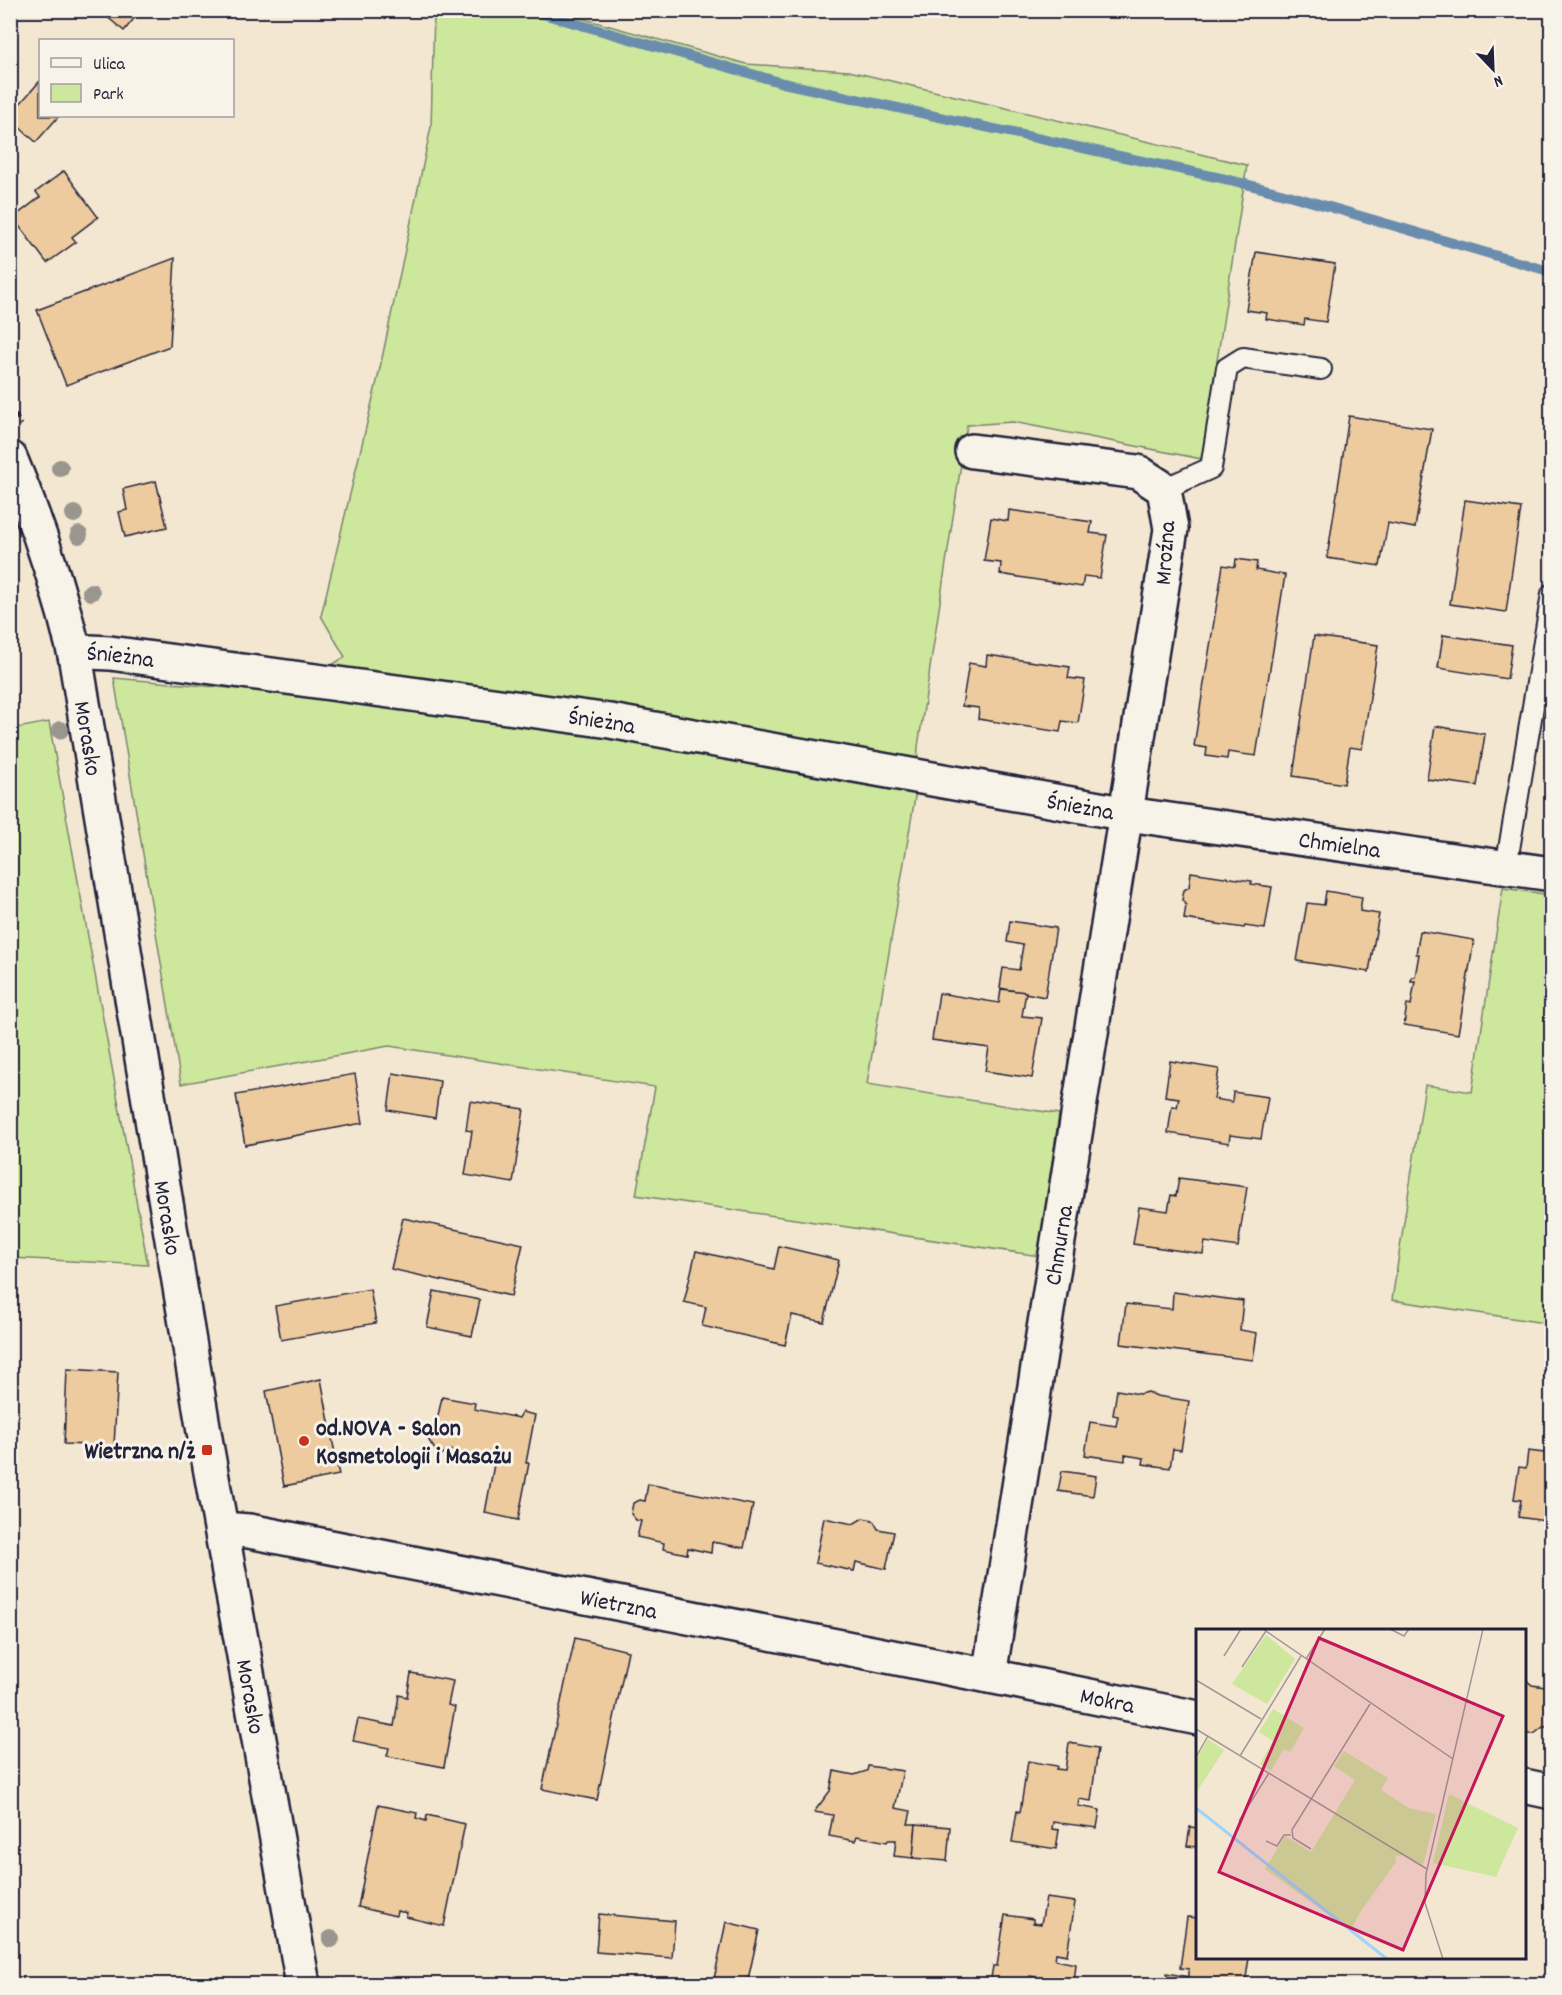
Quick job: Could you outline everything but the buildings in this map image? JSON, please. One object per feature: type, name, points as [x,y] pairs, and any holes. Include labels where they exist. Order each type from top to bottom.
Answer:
[{"type":"street","name":"Mroźna","points":[[972,451],[1138,471],[1164,489],[1171,529],[1127,814]]},
{"type":"street","name":"Morasko","points":[[10,458],[25,492],[56,585],[75,655],[222,1529],[303,1984]]},
{"type":"street","name":"Śnieżna","points":[[75,655],[90,652],[110,653],[610,722],[1127,814]]},
{"type":"street","name":"Chmielna","points":[[1127,814],[1551,874]]},
{"type":"street","name":"Chmurna","points":[[1002,1678],[1127,814]]},
{"type":"street","name":"Wietrzna","points":[[222,1529],[249,1531],[1002,1678]]},
{"type":"street","name":"Mokra","points":[[1002,1678],[1196,1718]]},
{"type":"street","points":[[1526,1786],[1551,1792]]},
{"type":"lane","points":[[1164,489],[1211,468],[1227,368],[1243,358],[1321,369]]},
{"type":"lane","points":[[1506,867],[1551,594]]},
{"type":"green space","points":[[434,11],[556,11],[746,64],[849,71],[1247,165],[1202,459],[1013,422],[967,425],[918,747],[915,797],[867,1084],[1059,1114],[1039,1256],[636,1195],[655,1087],[389,1046],[181,1084],[114,678],[285,693],[345,657],[321,616],[378,377],[431,127]]},
{"type":"green space","points":[[49,722],[148,1265],[11,1258],[11,729]]},
{"type":"green space","points":[[1503,888],[1551,895],[1551,1324],[1392,1300],[1425,1085],[1472,1092]]},
{"type":"waterway","points":[[529,10],[783,83],[1230,180],[1552,272]]},
{"type":"place","name":"od.NOVA - Salon Kosmetologii i Masażu","points":[[304,1441]]},
{"type":"place","name":"Wietrzna n/ż","points":[[207,1450]]}]
